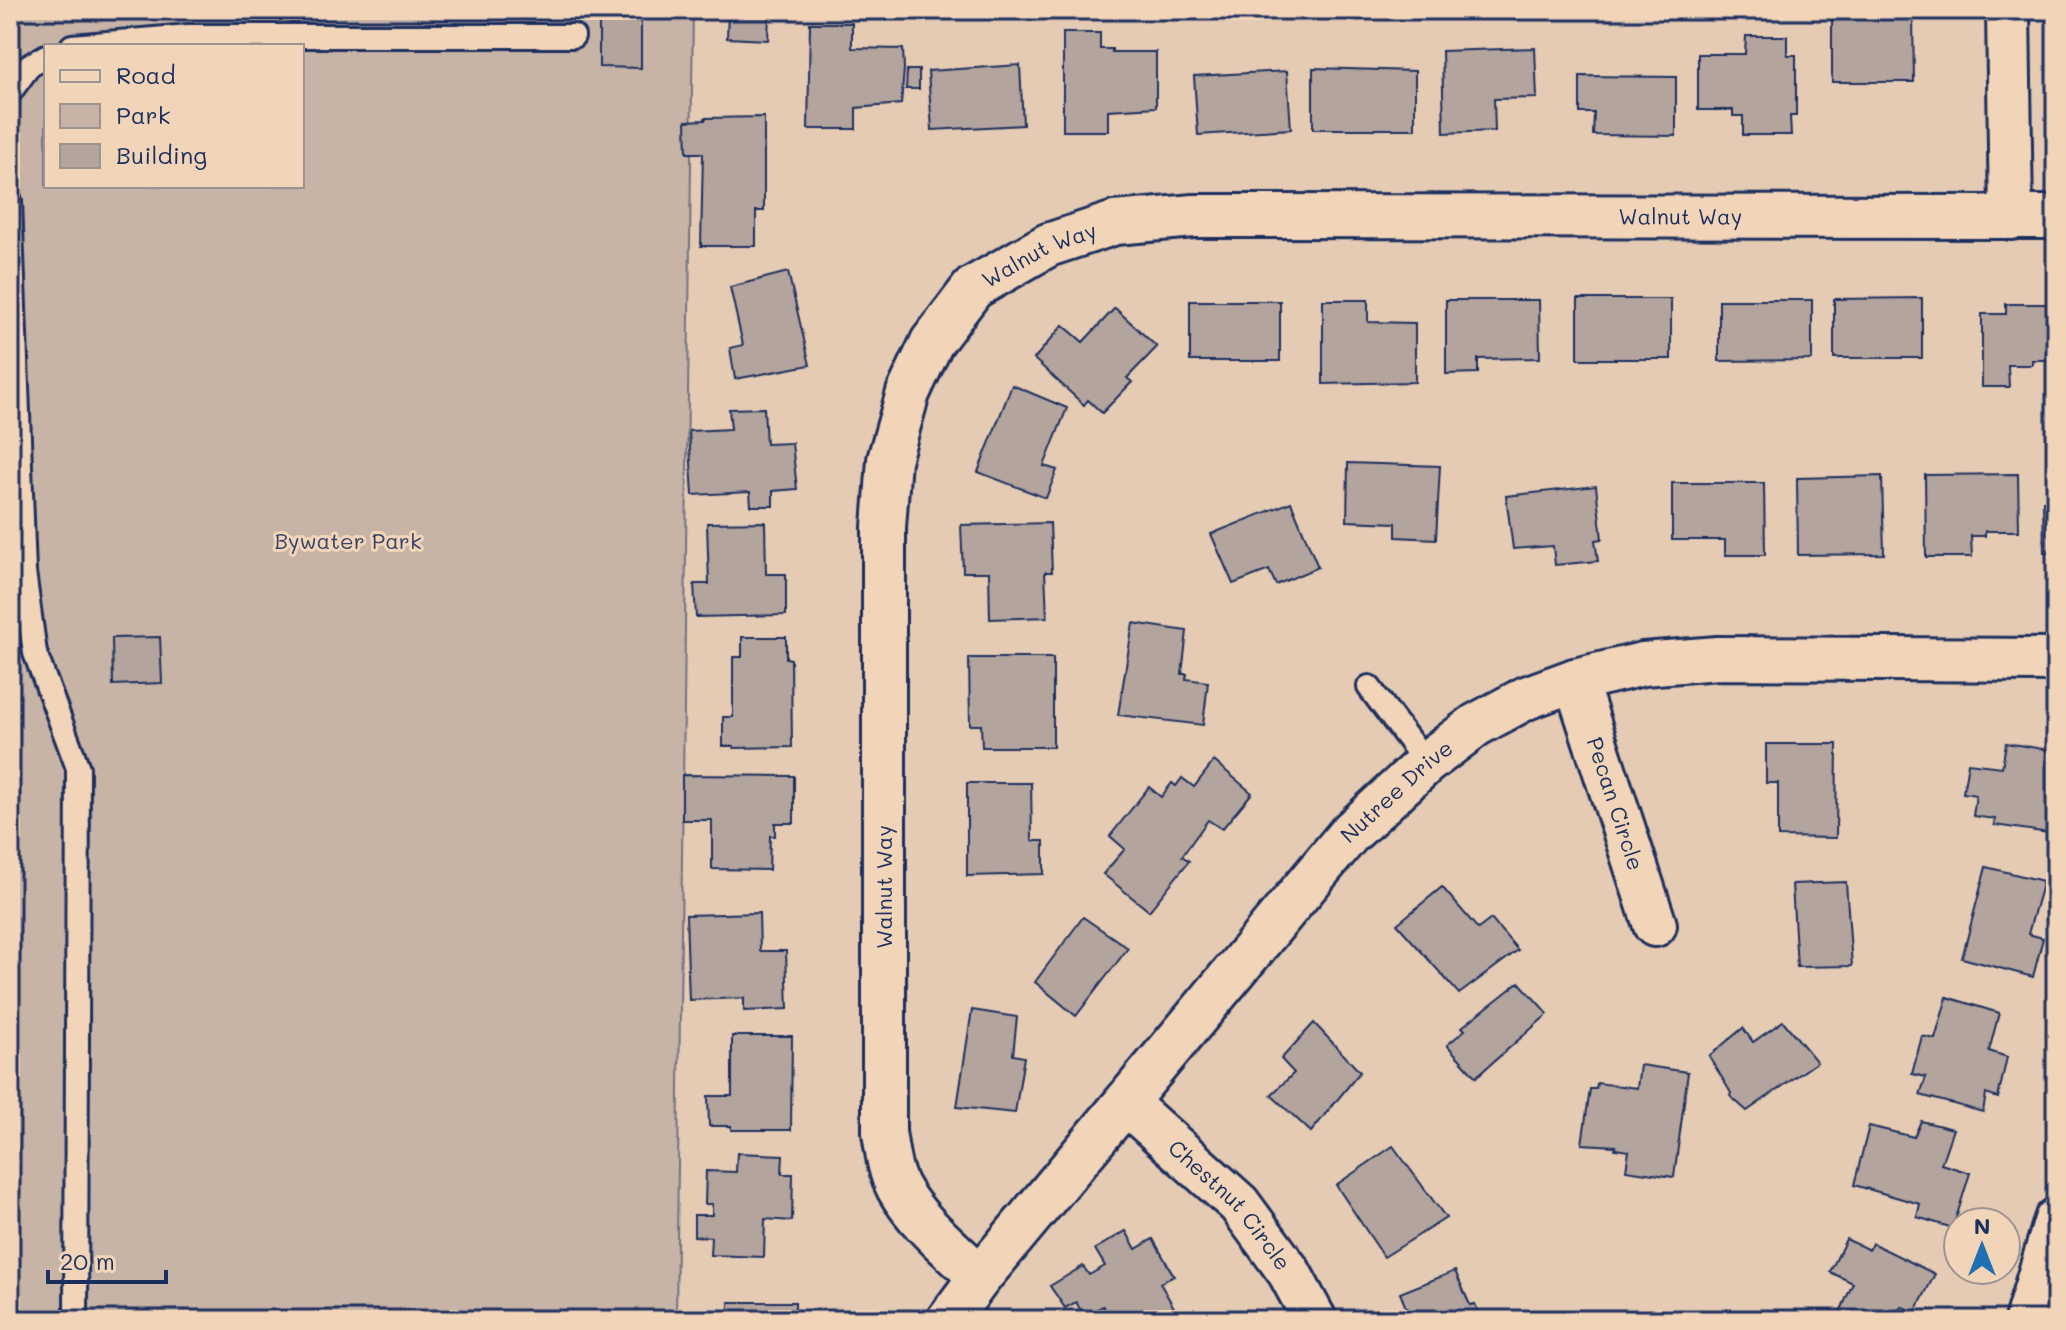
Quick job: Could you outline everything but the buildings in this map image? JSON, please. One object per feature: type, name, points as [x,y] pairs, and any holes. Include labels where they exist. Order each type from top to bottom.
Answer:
[{"type":"street","points":[[2008,10],[2011,218]]},
{"type":"street","name":"Walnut Way","points":[[980,1277],[921,1219],[898,1187],[888,1160],[884,1132],[884,527],[889,460],[908,393],[932,342],[973,288],[1048,245],[1115,223],[1194,216],[2056,217]]},
{"type":"street","name":"Nutree Drive","points":[[948,1320],[980,1277],[1349,834],[1426,763],[1476,725],[1526,698],[1575,680],[1643,664],[1718,658],[2056,660]]},
{"type":"street","name":"Pecan Circle","points":[[1575,680],[1655,925]]},
{"type":"street","name":"Chestnut Circle","points":[[1126,1103],[1239,1204],[1289,1272],[1315,1320]]},
{"type":"street","points":[[2026,1320],[2056,1220]]},
{"type":"lane","points":[[95,44],[189,36],[573,36]]},
{"type":"lane","points":[[10,92],[29,66],[44,57]]},
{"type":"lane","points":[[10,201],[24,572],[35,653],[78,768],[76,1320]]},
{"type":"lane","points":[[1369,687],[1426,763]]},
{"type":"green space","name":"Bywater Park","points":[[10,10],[693,10],[676,1320],[10,1320]]}]
